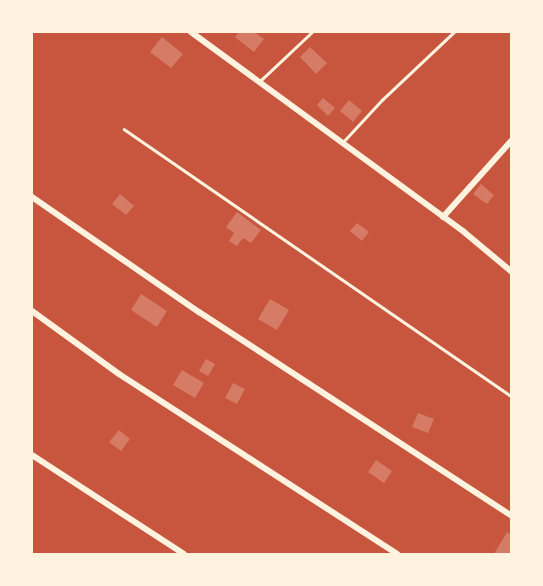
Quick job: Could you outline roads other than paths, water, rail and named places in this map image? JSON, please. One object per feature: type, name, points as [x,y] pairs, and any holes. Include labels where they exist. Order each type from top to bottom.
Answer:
[{"type":"street","points":[[191,32],[443,217],[512,272]]},
{"type":"street","points":[[443,217],[512,140]]},
{"type":"street","points":[[32,197],[198,312],[512,516]]},
{"type":"street","points":[[32,311],[119,374],[397,555]]},
{"type":"street","points":[[32,455],[184,555]]},
{"type":"lane","points":[[259,82],[312,32]]},
{"type":"lane","points":[[342,143],[382,100],[454,32]]},
{"type":"lane","points":[[124,128],[512,397]]}]
